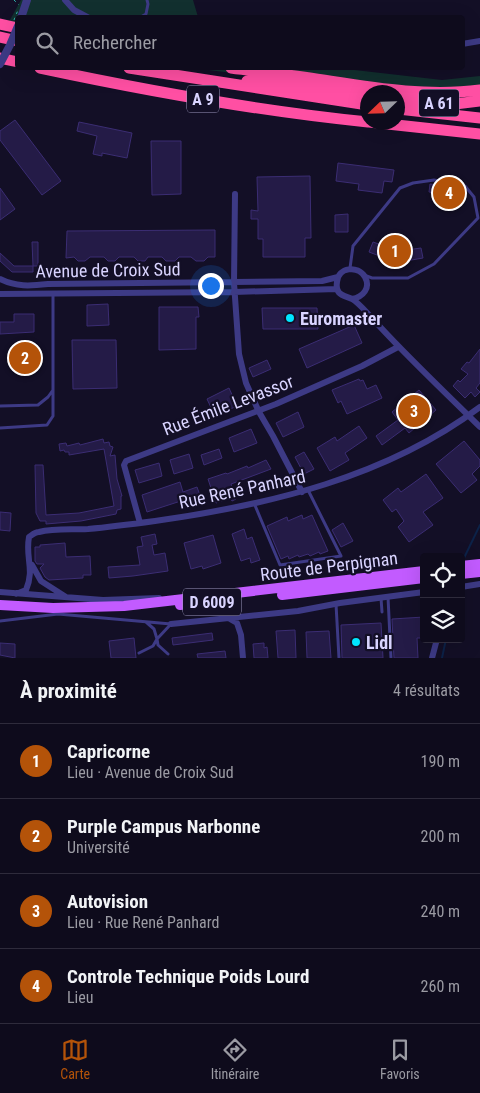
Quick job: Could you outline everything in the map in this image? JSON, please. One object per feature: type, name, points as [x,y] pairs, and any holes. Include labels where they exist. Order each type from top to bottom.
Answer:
[{"type":"highway","points":[[0,24],[15,26]]},
{"type":"highway","points":[[0,37],[15,40]]},
{"type":"highway","points":[[0,58],[15,61]]},
{"type":"highway","name":"A 9","points":[[50,70],[221,102],[360,121]]},
{"type":"highway","name":"A 9","points":[[141,70],[360,104]]},
{"type":"highway","points":[[246,70],[350,85],[440,93],[480,90]]},
{"type":"highway","points":[[324,80],[437,87],[480,84]]},
{"type":"highway","points":[[205,81],[261,81],[360,96]]},
{"type":"highway","name":"A 61","points":[[405,100],[454,104],[480,101]]},
{"type":"highway","points":[[405,110],[480,118]]},
{"type":"highway","name":"A 9","points":[[405,126],[480,134]]},
{"type":"main road","points":[[465,566],[480,564]]},
{"type":"main road","name":"Route de Perpignan","points":[[0,605],[53,608],[124,606],[420,571]]},
{"type":"main road","points":[[465,574],[480,572]]},
{"type":"main road","name":"Route de Perpignan","points":[[0,610],[58,614],[115,612],[420,578]]},
{"type":"street","points":[[21,13],[26,0]]},
{"type":"street","points":[[65,0],[74,10],[83,15]]},
{"type":"street","points":[[0,64],[15,33]]},
{"type":"street","points":[[465,44],[480,41]]},
{"type":"street","points":[[235,194],[234,292],[239,354],[246,382],[259,412],[305,491]]},
{"type":"street","points":[[362,295],[352,299],[340,294],[337,289],[338,277],[343,271],[350,268],[364,274],[367,281],[361,304],[365,311]]},
{"type":"street","name":"Avenue de Croix Sud","points":[[0,279],[26,286],[48,284],[322,281],[338,277]]},
{"type":"street","name":"Avenue de Croix Sud","points":[[0,294],[337,289]]},
{"type":"street","points":[[352,299],[480,427]]},
{"type":"street","name":"Rue Émile Levassor","points":[[140,523],[124,465],[126,461],[259,412],[362,366],[398,347]]},
{"type":"street","name":"Rue René Panhard","points":[[16,594],[26,590],[30,580],[31,570],[27,547],[29,537],[38,532],[88,529],[190,516],[305,491],[376,466],[418,446],[480,407]]},
{"type":"street","points":[[28,560],[41,580],[67,597]]},
{"type":"street","points":[[465,586],[480,584]]},
{"type":"street","points":[[0,592],[103,600],[198,596]]},
{"type":"street","points":[[171,624],[298,611],[420,592]]},
{"type":"street","points":[[229,619],[238,623],[243,658]]},
{"type":"street","points":[[432,658],[436,643]]},
{"type":"lane","points":[[144,15],[148,0]]},
{"type":"lane","points":[[350,268],[353,246],[400,188],[413,183],[434,180],[465,186],[474,197],[478,218],[434,264],[408,278],[372,278],[364,274]]},
{"type":"lane","points":[[0,428],[47,425],[53,416],[52,294]]},
{"type":"lane","points":[[0,406],[38,405],[48,397],[53,389]]},
{"type":"lane","points":[[254,503],[280,565],[341,556],[305,491]]},
{"type":"lane","points":[[382,612],[384,597]]},
{"type":"lane","points":[[384,597],[390,658]]},
{"type":"lane","points":[[336,604],[339,658]]},
{"type":"lane","points":[[0,621],[58,614],[171,624]]},
{"type":"lane","points":[[146,621],[154,629],[158,645],[168,654]]},
{"type":"lane","points":[[139,653],[152,646],[171,624]]},
{"type":"path","points":[[14,0],[19,6],[21,13]]},
{"type":"green space","points":[[21,0],[193,0],[197,15],[15,15],[15,32],[5,29]]},
{"type":"green space","points":[[209,70],[354,70],[442,80],[480,76],[480,95],[432,98],[405,95],[405,85],[360,85],[360,89]]},
{"type":"building","points":[[15,120],[61,181],[42,195],[0,140],[0,131]]},
{"type":"building","points":[[79,122],[132,133],[127,158],[102,153],[102,156],[93,154],[97,136],[77,131]]},
{"type":"building","points":[[151,141],[181,141],[181,194],[152,195]]},
{"type":"building","points":[[338,163],[394,170],[392,182],[384,181],[382,193],[358,190],[359,184],[336,181]]},
{"type":"building","points":[[310,176],[311,238],[305,238],[305,257],[263,257],[263,239],[258,239],[258,219],[251,219],[251,210],[258,211],[257,177]]},
{"type":"building","points":[[430,184],[460,189],[458,201],[448,200],[448,195],[429,192]]},
{"type":"building","points":[[0,188],[15,209],[0,220]]},
{"type":"building","points":[[348,214],[348,232],[335,232],[335,215]]},
{"type":"building","points":[[215,230],[215,257],[208,257],[204,261],[196,261],[191,257],[179,257],[175,261],[166,261],[162,257],[148,257],[145,261],[138,261],[134,257],[119,257],[115,261],[108,261],[104,257],[90,257],[85,261],[78,261],[74,257],[66,258],[67,231]]},
{"type":"building","points":[[32,242],[38,242],[38,266],[33,266]]},
{"type":"building","points":[[373,242],[399,251],[421,248],[423,258],[400,262],[400,259],[391,258],[390,260],[369,252]]},
{"type":"building","points":[[0,253],[14,266],[33,266],[33,272],[12,272],[0,261]]},
{"type":"building","points":[[108,304],[109,325],[87,326],[87,305]]},
{"type":"building","points":[[159,307],[198,307],[199,317],[196,317],[196,349],[159,350]]},
{"type":"building","name":"Euromaster","points":[[262,308],[317,308],[318,329],[263,329]]},
{"type":"building","points":[[14,314],[34,314],[34,332],[0,334],[0,322],[14,322]]},
{"type":"building","points":[[354,325],[362,343],[307,368],[299,349]]},
{"type":"building","points":[[72,340],[116,340],[117,388],[73,389]]},
{"type":"building","points":[[480,349],[480,383],[476,388],[480,392],[475,397],[471,392],[465,398],[453,386],[458,380],[460,382],[468,374],[461,369],[467,362],[469,363]]},
{"type":"building","points":[[267,360],[271,369],[253,377],[249,368]]},
{"type":"building","points":[[359,379],[360,381],[363,380],[367,389],[376,385],[382,398],[347,414],[341,401],[338,403],[332,390]]},
{"type":"building","points":[[229,388],[237,406],[215,416],[207,399]]},
{"type":"building","points":[[419,390],[436,410],[409,433],[405,428],[382,445],[376,436],[398,420],[392,412]]},
{"type":"building","points":[[298,412],[304,427],[283,437],[276,423]]},
{"type":"building","points":[[359,426],[367,438],[345,453],[349,460],[330,471],[317,448],[335,437],[337,441]]},
{"type":"building","points":[[251,429],[257,443],[234,452],[229,438]]},
{"type":"building","points":[[103,439],[104,443],[109,442],[110,446],[113,447],[110,456],[115,455],[117,479],[122,496],[121,509],[117,510],[116,514],[81,521],[46,524],[46,521],[40,521],[36,513],[35,465],[43,465],[46,515],[79,513],[114,506],[104,449],[69,455],[69,452],[60,451],[59,444],[66,443],[67,446],[79,443],[80,445]]},
{"type":"building","points":[[464,441],[480,460],[480,466],[472,474],[477,480],[461,493],[436,464]]},
{"type":"building","points":[[219,449],[222,458],[204,465],[201,455]]},
{"type":"building","points":[[304,452],[314,469],[304,474],[295,457]]},
{"type":"building","points":[[189,454],[193,468],[174,474],[170,460]]},
{"type":"building","points":[[266,460],[271,469],[231,484],[236,499],[232,501],[230,498],[216,503],[208,479],[247,466],[248,468]]},
{"type":"building","points":[[159,463],[162,476],[139,483],[135,470]]},
{"type":"building","points":[[426,474],[443,498],[423,512],[433,525],[409,542],[398,527],[404,521],[396,509],[392,512],[383,500],[398,488],[401,492]]},
{"type":"building","points":[[180,482],[183,492],[197,487],[202,501],[192,505],[190,498],[147,512],[142,495]]},
{"type":"building","points":[[0,512],[11,513],[10,531],[0,530]]},
{"type":"building","points":[[302,515],[303,519],[312,515],[328,551],[310,556],[308,554],[299,557],[298,555],[289,559],[288,556],[281,559],[267,526],[287,517],[288,521]]},
{"type":"building","points":[[343,523],[353,541],[341,547],[332,530]]},
{"type":"building","points":[[244,529],[247,539],[252,537],[260,560],[251,563],[250,558],[241,561],[232,534]]},
{"type":"building","points":[[155,534],[157,544],[152,545],[154,555],[165,553],[168,571],[109,578],[108,567],[140,565],[137,547],[143,546],[141,537]]},
{"type":"building","points":[[213,535],[221,563],[203,569],[202,566],[191,569],[184,543]]},
{"type":"building","points":[[65,543],[66,557],[90,556],[91,575],[83,575],[83,578],[49,580],[45,577],[40,568],[44,564],[37,564],[35,561],[35,547]]},
{"type":"building","points":[[420,617],[420,638],[417,638],[418,658],[394,658],[392,619]]},
{"type":"building","name":"Lidl","points":[[381,623],[383,658],[342,658],[341,625]]},
{"type":"building","points":[[295,630],[296,658],[278,658],[276,631]]},
{"type":"building","points":[[329,631],[331,658],[307,658],[306,632]]},
{"type":"building","points":[[212,633],[213,640],[173,645],[172,638]]},
{"type":"building","points":[[134,638],[136,658],[111,658],[109,641]]},
{"type":"building","points":[[0,643],[15,644],[15,658],[0,655]]},
{"type":"building","points":[[264,643],[264,648],[267,647],[268,658],[254,658],[253,644]]},
{"type":"building","points":[[225,651],[226,658],[198,658],[197,654]]},
{"type":"waterway","points":[[465,556],[480,525]]},
{"type":"waterway","points":[[442,658],[445,643]]},
{"type":"place","name":"Controle Technique Poids Lourd","points":[[449,193]]},
{"type":"place","name":"Capricorne","points":[[395,251]]},
{"type":"place","name":"Euromaster","points":[[290,318]]},
{"type":"place","name":"Purple Campus Narbonne","points":[[25,358]]},
{"type":"place","name":"Autovision","points":[[414,411]]},
{"type":"place","name":"Lidl","points":[[356,642]]}]
